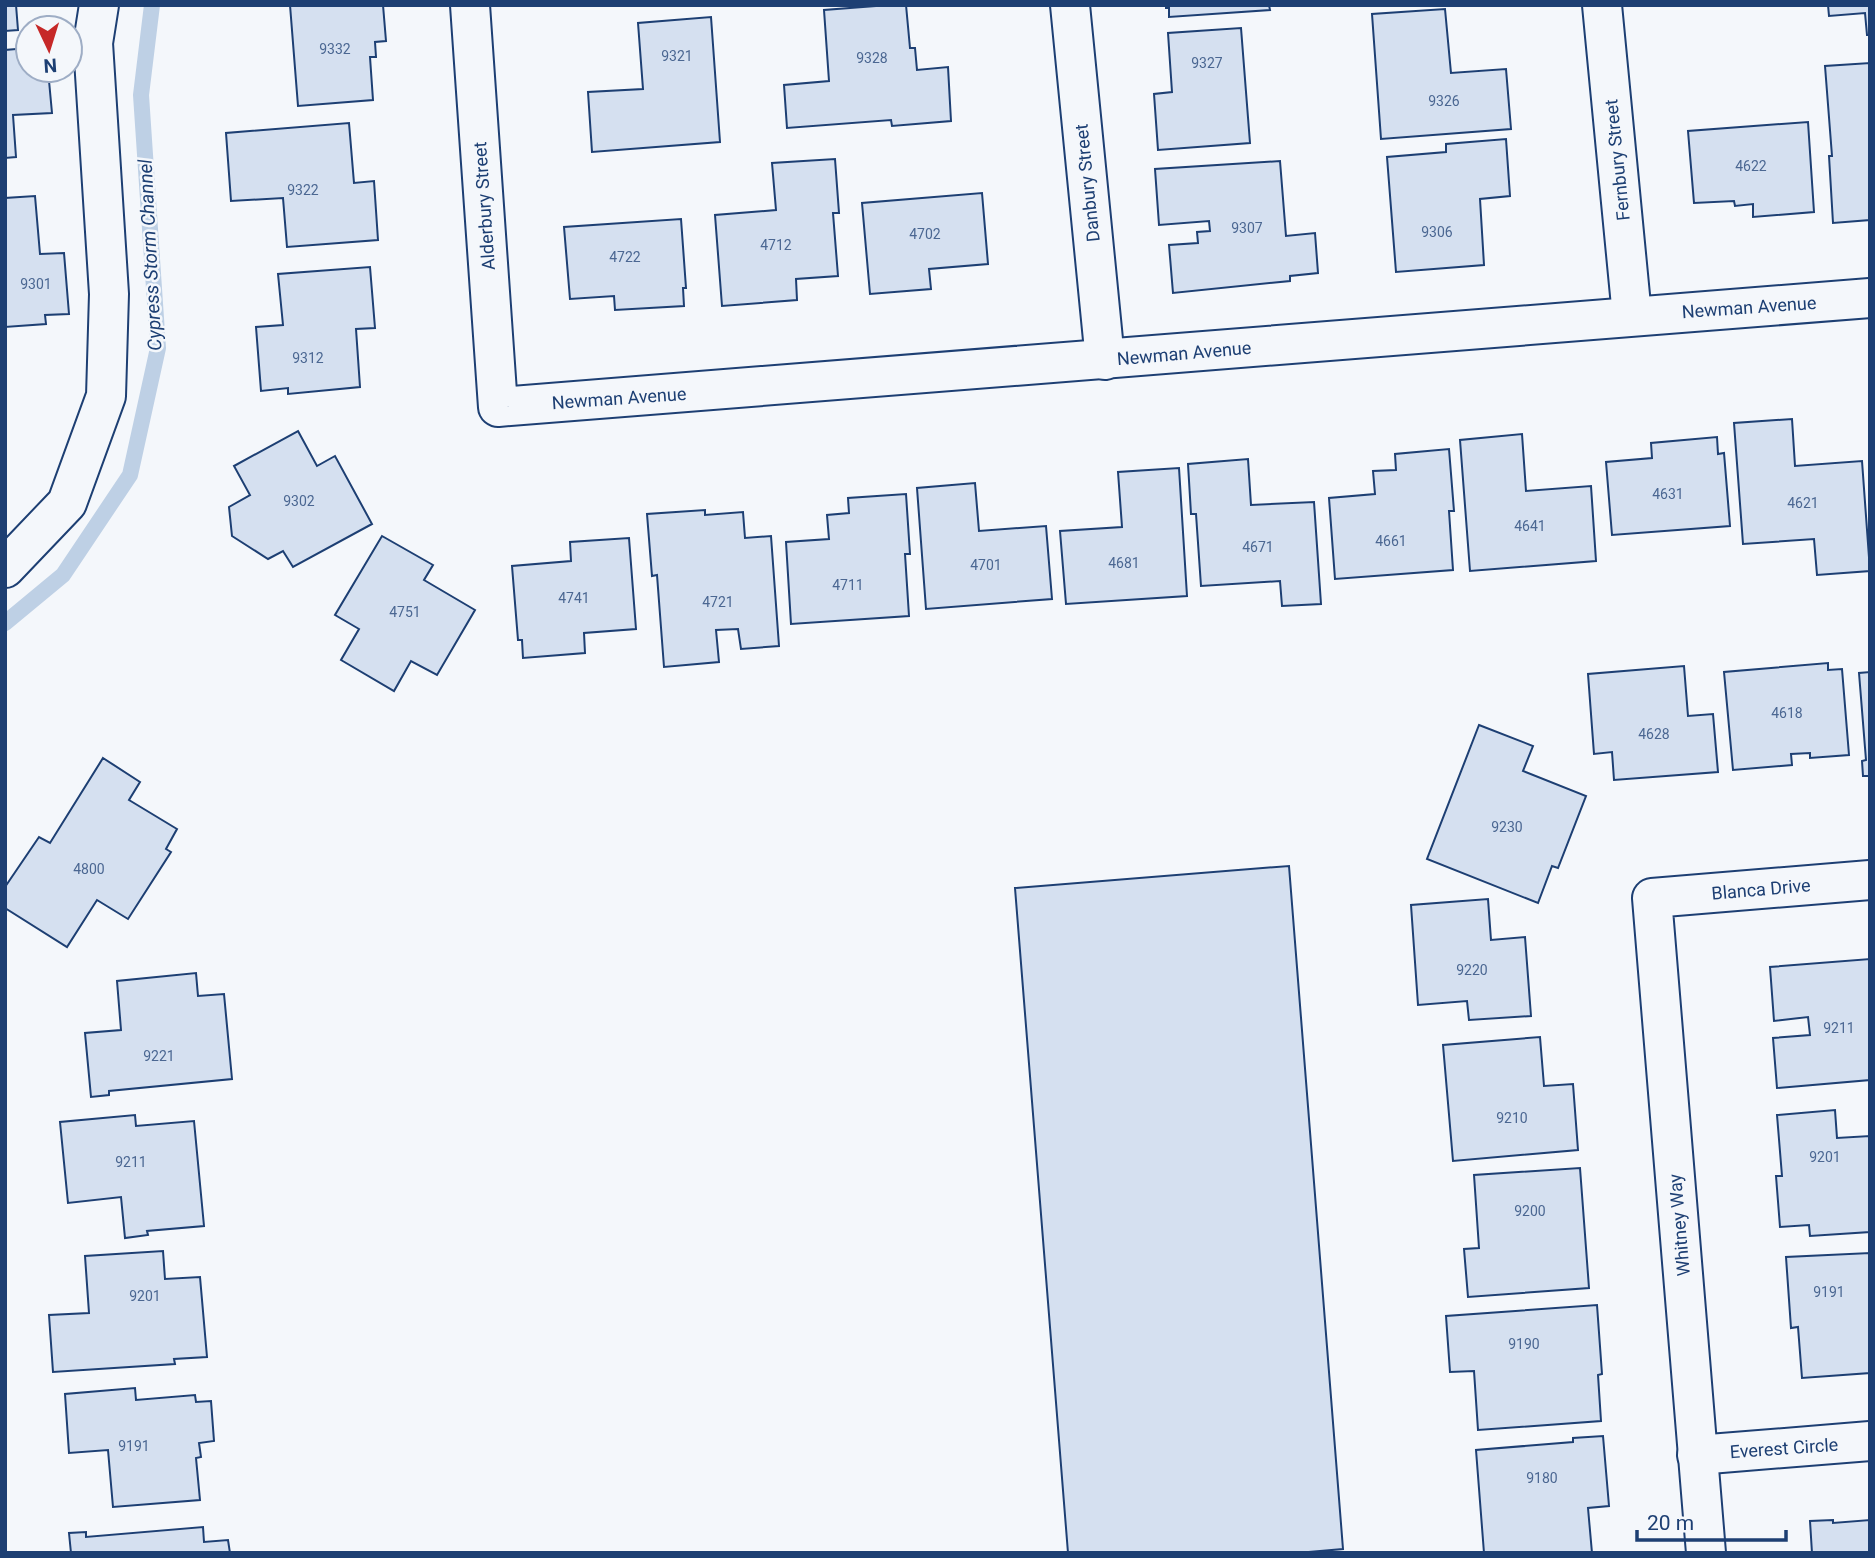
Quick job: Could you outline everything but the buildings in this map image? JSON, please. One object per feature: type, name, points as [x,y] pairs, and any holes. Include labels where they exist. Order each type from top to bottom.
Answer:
[{"type":"street","points":[[5,568],[67,503],[106,396],[109,293],[93,43],[99,5]]},
{"type":"street","name":"Alderbury Street","points":[[470,5],[498,407]]},
{"type":"street","name":"Danbury Street","points":[[1070,5],[1105,360]]},
{"type":"street","name":"Fernbury Street","points":[[1602,5],[1632,316]]},
{"type":"street","name":"Newman Avenue","points":[[498,407],[1870,298]]},
{"type":"street","name":"Blanca Drive","points":[[1652,898],[1870,880]]},
{"type":"street","name":"Whitney Way","points":[[1652,898],[1706,1553]]},
{"type":"street","name":"Everest Circle","points":[[1698,1455],[1870,1441]]},
{"type":"waterway","name":"Cypress Storm Channel","points":[[5,623],[63,575],[130,475],[158,348],[141,95],[152,5]]}]
